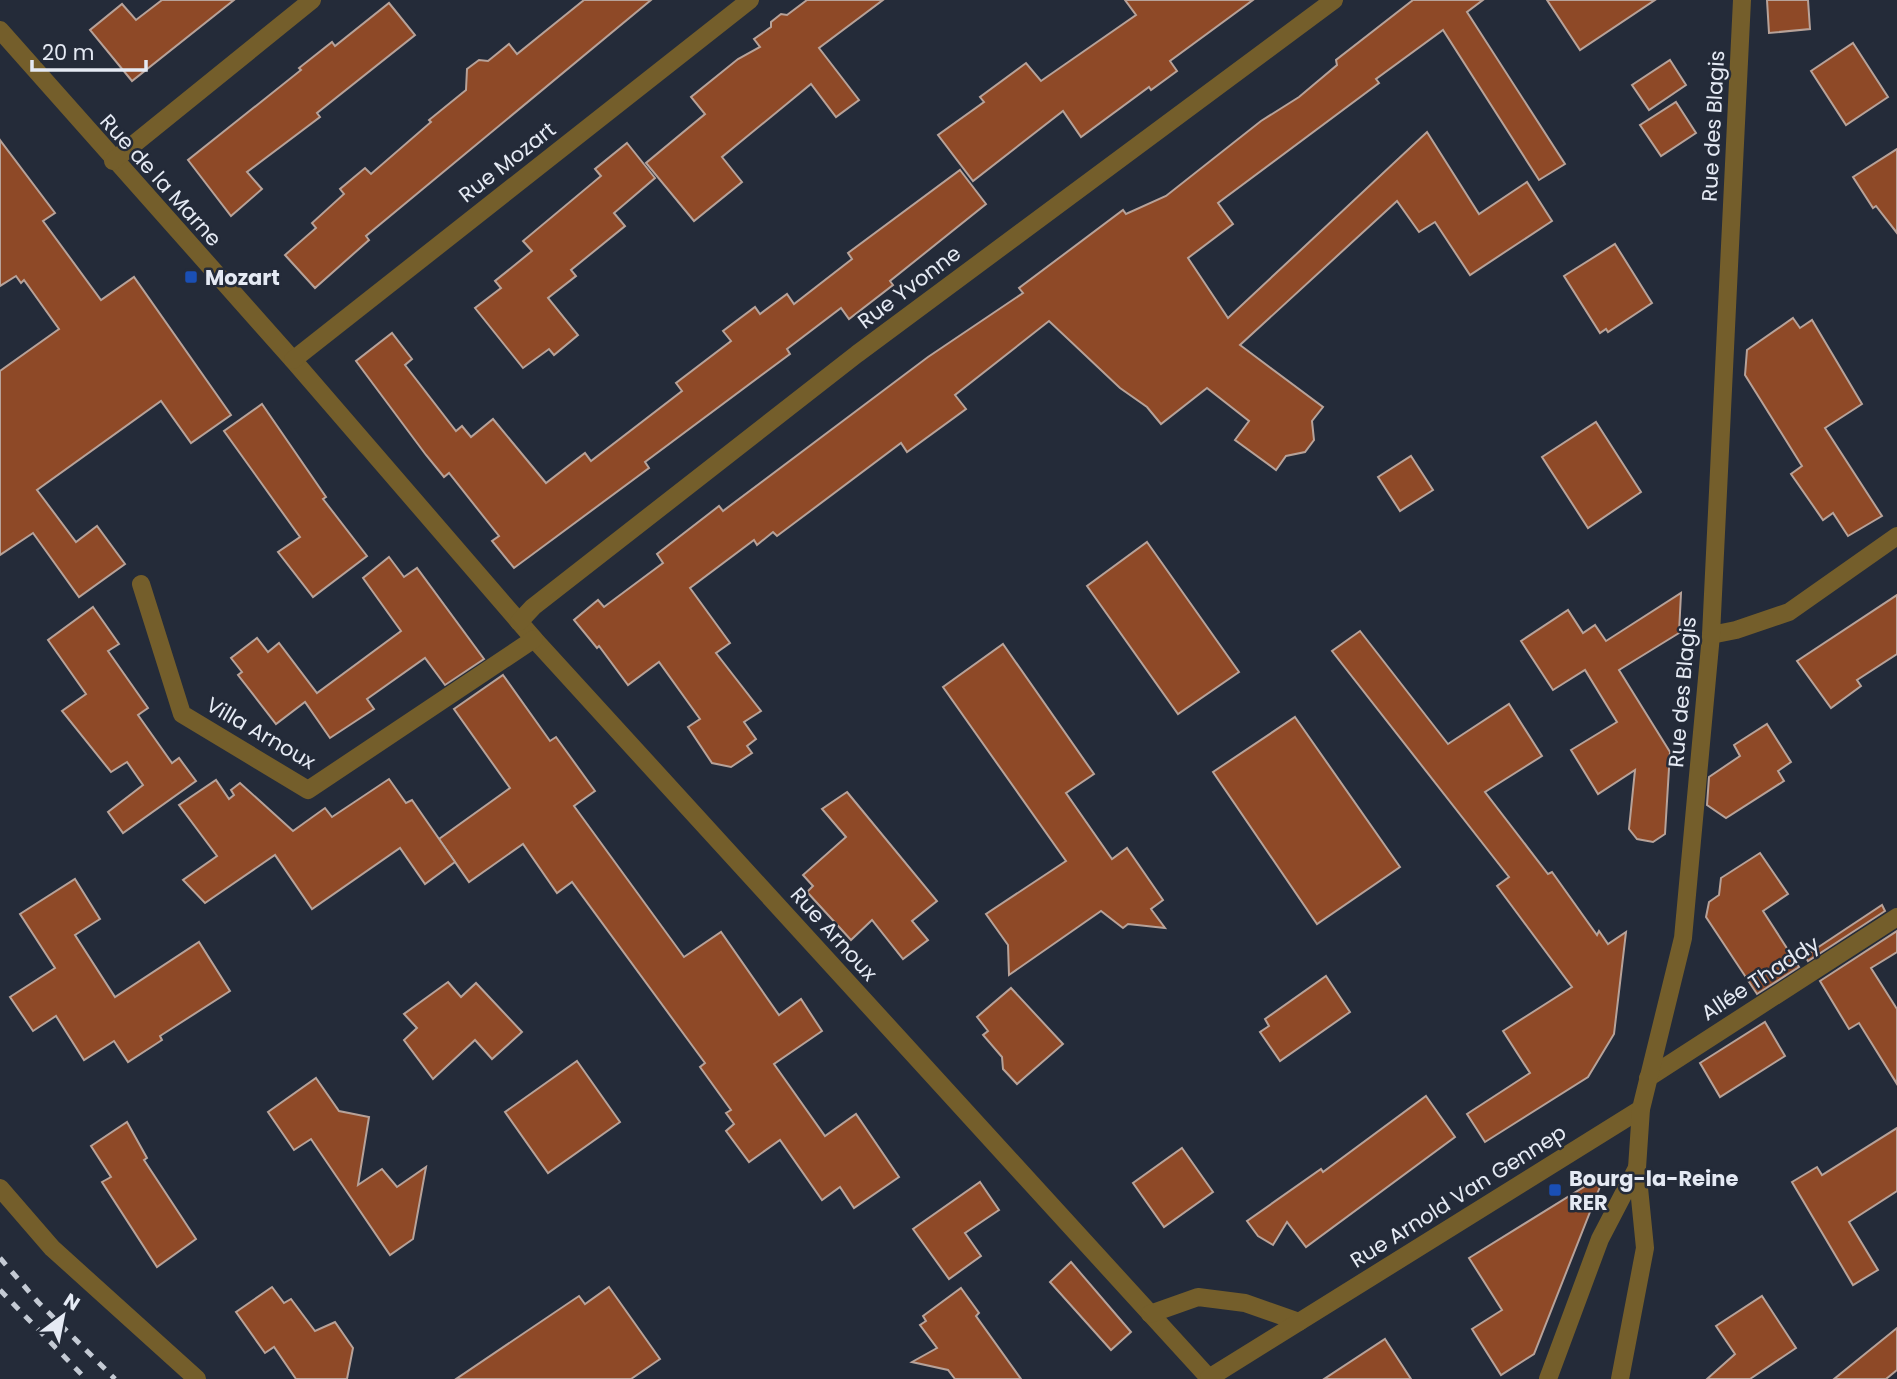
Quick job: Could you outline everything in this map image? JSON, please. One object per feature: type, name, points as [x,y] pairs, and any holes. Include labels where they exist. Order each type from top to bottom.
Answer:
[{"type":"street","points":[[113,161],[312,0]]},
{"type":"street","name":"Rue Mozart","points":[[293,360],[750,0]]},
{"type":"street","name":"Rue Yvonne","points":[[519,622],[533,607],[857,354],[1334,0]]},
{"type":"street","name":"Rue des Blagis","points":[[1620,1379],[1645,1248],[1637,1168],[1641,1109],[1684,938],[1710,635],[1742,0]]},
{"type":"street","name":"Rue de la Marne","points":[[0,30],[113,161],[293,360],[427,517]]},
{"type":"street","name":"Rue Arnoux","points":[[427,517],[534,639],[1210,1379]]},
{"type":"street","points":[[1710,635],[1737,630],[1789,612],[1897,536]]},
{"type":"street","name":"Villa Arnoux","points":[[141,584],[182,714],[308,790],[534,639]]},
{"type":"street","name":"Allée Thaddy","points":[[1648,1078],[1897,917]]},
{"type":"street","name":"Rue Arnold Van Gennep","points":[[1210,1379],[1641,1109]]},
{"type":"street","points":[[1548,1379],[1600,1239],[1637,1168]]},
{"type":"street","points":[[0,1188],[52,1248],[197,1379]]},
{"type":"street","points":[[1150,1314],[1198,1297],[1245,1303],[1299,1322]]},
{"type":"building","points":[[162,0],[234,0],[132,81],[90,30],[122,4],[136,20]]},
{"type":"building","points":[[584,0],[651,0],[366,236],[369,240],[315,288],[285,255],[316,228],[312,223],[344,194],[340,189],[365,168],[371,174],[466,90],[467,69],[479,60],[488,61],[509,44],[517,54]]},
{"type":"building","points":[[807,0],[883,0],[819,48],[859,100],[836,117],[811,84],[722,157],[742,182],[694,221],[646,163],[705,114],[691,97],[738,59],[760,47],[754,39],[771,27],[771,22],[781,14],[787,15]]},
{"type":"building","points":[[1125,0],[1253,0],[1170,61],[1177,71],[1151,90],[1149,87],[1081,137],[1063,111],[973,181],[938,135],[984,102],[980,97],[1026,63],[1041,81],[1136,15]]},
{"type":"building","points":[[1413,0],[1483,0],[1467,12],[1565,164],[1539,180],[1443,30],[1376,79],[1379,83],[1218,203],[1233,224],[1188,258],[1228,318],[1427,132],[1479,214],[1527,182],[1552,221],[1470,275],[1435,222],[1419,232],[1397,201],[1240,345],[1323,407],[1312,421],[1314,440],[1305,452],[1286,456],[1276,470],[1235,440],[1249,421],[1207,388],[1161,424],[1147,407],[1120,388],[1049,321],[955,395],[966,409],[907,452],[901,443],[777,536],[773,532],[757,545],[754,540],[690,588],[730,643],[716,653],[761,711],[744,722],[756,739],[747,746],[752,753],[731,767],[712,763],[688,727],[700,719],[659,662],[628,685],[599,646],[597,648],[574,620],[598,600],[604,607],[663,563],[657,554],[719,506],[723,511],[928,357],[1023,293],[1019,288],[1123,210],[1126,214],[1166,196],[1261,121],[1299,97],[1337,65],[1336,60]]},
{"type":"building","points":[[1547,0],[1655,0],[1580,50]]},
{"type":"building","points":[[1767,0],[1808,0],[1810,29],[1769,33]]},
{"type":"building","points":[[389,3],[415,35],[317,113],[320,117],[247,172],[262,189],[231,216],[188,160],[332,42],[335,46]]},
{"type":"building","points":[[1853,43],[1888,97],[1846,125],[1811,71]]},
{"type":"building","points":[[1670,60],[1686,85],[1649,110],[1632,85]]},
{"type":"building","points":[[1676,102],[1696,133],[1661,156],[1640,125]]},
{"type":"building","points":[[0,140],[55,213],[43,221],[101,300],[134,277],[231,415],[191,443],[161,401],[37,490],[76,542],[97,526],[125,564],[79,597],[33,533],[0,555],[0,371],[59,329],[24,280],[21,283],[16,276],[0,286]]},
{"type":"building","points":[[627,143],[655,178],[614,213],[625,226],[571,270],[576,276],[548,298],[578,335],[554,355],[549,349],[523,368],[475,308],[501,288],[495,281],[532,251],[523,241],[601,176],[595,169]]},
{"type":"building","points":[[1897,149],[1897,233],[1876,206],[1873,208],[1853,177]]},
{"type":"building","points":[[960,170],[986,204],[890,281],[893,285],[849,319],[841,308],[787,349],[790,354],[645,462],[649,468],[514,568],[492,541],[499,536],[449,473],[444,477],[426,455],[356,361],[392,333],[412,359],[405,365],[456,431],[462,426],[471,437],[493,419],[546,483],[585,453],[591,461],[682,391],[676,383],[731,341],[723,331],[755,307],[760,314],[787,294],[794,304],[852,259],[848,253]]},
{"type":"building","points":[[1615,244],[1652,303],[1608,332],[1606,329],[1600,333],[1564,276]]},
{"type":"building","points":[[1793,318],[1800,328],[1812,320],[1862,404],[1825,428],[1882,516],[1848,536],[1833,513],[1823,520],[1791,474],[1802,466],[1745,375],[1747,350]]},
{"type":"building","points":[[262,404],[326,497],[323,499],[367,556],[313,597],[278,552],[300,537],[224,431]]},
{"type":"building","points":[[1596,422],[1641,492],[1588,528],[1542,457]]},
{"type":"building","points":[[1411,456],[1433,490],[1400,511],[1378,477]]},
{"type":"building","points":[[1147,542],[1239,672],[1178,714],[1087,586]]},
{"type":"building","points":[[389,557],[404,577],[417,568],[484,659],[445,685],[425,658],[367,699],[374,709],[330,738],[305,702],[276,724],[238,675],[242,672],[231,658],[257,638],[268,652],[279,643],[317,693],[401,631],[363,578]]},
{"type":"building","points":[[1681,593],[1679,633],[1619,670],[1670,752],[1665,834],[1653,842],[1637,839],[1629,829],[1635,770],[1598,794],[1571,750],[1617,722],[1585,670],[1553,690],[1521,641],[1568,610],[1583,633],[1595,625],[1606,641]]},
{"type":"building","points":[[1897,595],[1897,654],[1857,680],[1861,686],[1831,708],[1797,661]]},
{"type":"building","points":[[93,607],[119,644],[108,651],[148,708],[138,715],[172,763],[179,758],[196,781],[123,833],[108,812],[143,785],[127,762],[111,772],[62,711],[86,694],[48,640]]},
{"type":"building","points":[[1360,631],[1448,744],[1509,704],[1542,756],[1485,792],[1548,874],[1552,872],[1597,935],[1599,931],[1608,944],[1626,932],[1614,1034],[1588,1077],[1485,1142],[1467,1114],[1530,1073],[1503,1031],[1572,987],[1497,886],[1509,877],[1332,651]]},
{"type":"building","points":[[1003,644],[1094,774],[1066,793],[1112,859],[1127,848],[1163,900],[1151,909],[1165,928],[1128,924],[1123,928],[1101,911],[1009,975],[1008,945],[986,914],[1066,861],[943,687]]},
{"type":"building","points":[[503,675],[550,741],[556,737],[595,791],[574,806],[684,957],[721,932],[779,1015],[801,999],[822,1031],[774,1064],[825,1136],[856,1114],[899,1177],[854,1208],[840,1187],[822,1200],[780,1140],[749,1162],[726,1131],[734,1124],[726,1113],[731,1110],[700,1067],[705,1063],[572,882],[557,893],[523,844],[469,882],[439,839],[510,788],[454,709]]},
{"type":"building","points":[[1295,717],[1400,867],[1317,924],[1213,772]]},
{"type":"building","points":[[1767,724],[1791,762],[1778,771],[1784,781],[1726,818],[1707,805],[1709,777],[1740,756],[1734,745]]},
{"type":"building","points":[[389,779],[406,803],[412,800],[455,862],[425,884],[400,848],[312,909],[275,855],[205,903],[183,880],[217,856],[179,805],[216,780],[229,799],[234,795],[231,790],[240,783],[293,831],[325,808],[332,817]]},
{"type":"building","points":[[847,792],[937,901],[912,921],[928,940],[903,959],[872,920],[851,940],[807,892],[813,886],[803,875],[846,837],[822,809]]},
{"type":"building","points":[[1760,853],[1788,894],[1763,911],[1799,967],[1757,994],[1706,917],[1709,902],[1719,895],[1721,878]]},
{"type":"building","points":[[75,879],[100,919],[75,935],[115,997],[199,942],[230,991],[160,1036],[162,1040],[128,1062],[114,1041],[84,1060],[56,1016],[33,1031],[10,997],[55,968],[20,914]]},
{"type":"building","points":[[1882,905],[1885,911],[1808,961],[1805,956]]},
{"type":"building","points":[[1897,931],[1897,952],[1871,968],[1897,1009],[1897,1084],[1859,1023],[1849,1029],[1820,981]]},
{"type":"building","points":[[1326,976],[1350,1012],[1280,1061],[1260,1032],[1269,1026],[1265,1019]]},
{"type":"building","points":[[448,982],[461,997],[476,983],[522,1032],[492,1059],[475,1040],[433,1079],[404,1040],[417,1028],[404,1014]]},
{"type":"building","points":[[1011,988],[1063,1044],[1017,1084],[1003,1069],[1002,1057],[983,1035],[988,1031],[977,1017]]},
{"type":"building","points":[[1765,1022],[1785,1056],[1720,1097],[1700,1063]]},
{"type":"building","points":[[577,1061],[620,1122],[548,1173],[505,1112]]},
{"type":"building","points":[[316,1078],[339,1111],[369,1117],[358,1185],[382,1169],[397,1187],[426,1167],[413,1239],[390,1255],[311,1139],[294,1150],[268,1112]]},
{"type":"building","points":[[1426,1096],[1455,1137],[1306,1247],[1287,1222],[1273,1245],[1258,1236],[1247,1221],[1321,1169],[1323,1172]]},
{"type":"building","points":[[127,1122],[147,1158],[144,1160],[196,1239],[157,1267],[102,1182],[111,1177],[91,1146]]},
{"type":"building","points":[[1897,1128],[1897,1191],[1849,1222],[1878,1270],[1853,1285],[1792,1182],[1817,1167],[1822,1175]]},
{"type":"building","points":[[1182,1148],[1213,1192],[1164,1227],[1133,1183]]},
{"type":"building","points":[[1605,1174],[1534,1354],[1501,1375],[1472,1329],[1502,1310],[1469,1258]]},
{"type":"building","points":[[980,1182],[999,1210],[965,1233],[981,1256],[949,1279],[913,1229]]},
{"type":"building","points":[[1071,1262],[1131,1332],[1111,1350],[1050,1282]]},
{"type":"building","points":[[272,1287],[284,1303],[291,1299],[315,1331],[335,1322],[353,1348],[347,1379],[296,1379],[274,1347],[265,1353],[236,1312]]},
{"type":"building","points":[[609,1287],[660,1359],[631,1379],[456,1379],[579,1296],[585,1304]]},
{"type":"building","points":[[961,1288],[979,1313],[976,1316],[1021,1379],[955,1379],[948,1370],[912,1362],[937,1348],[920,1325],[926,1321],[923,1316]]},
{"type":"building","points":[[1762,1296],[1796,1348],[1750,1379],[1707,1379],[1735,1354],[1716,1326]]},
{"type":"building","points":[[1897,1328],[1897,1370],[1886,1379],[1834,1379]]},
{"type":"building","points":[[1385,1339],[1411,1379],[1324,1379]]},
{"type":"railway","points":[[0,1258],[38,1302],[115,1379]]},
{"type":"railway","points":[[0,1290],[86,1379]]},
{"type":"place","name":"Mozart","points":[[191,277]]},
{"type":"place","name":"Bourg-la-Reine RER","points":[[1555,1190]]}]
